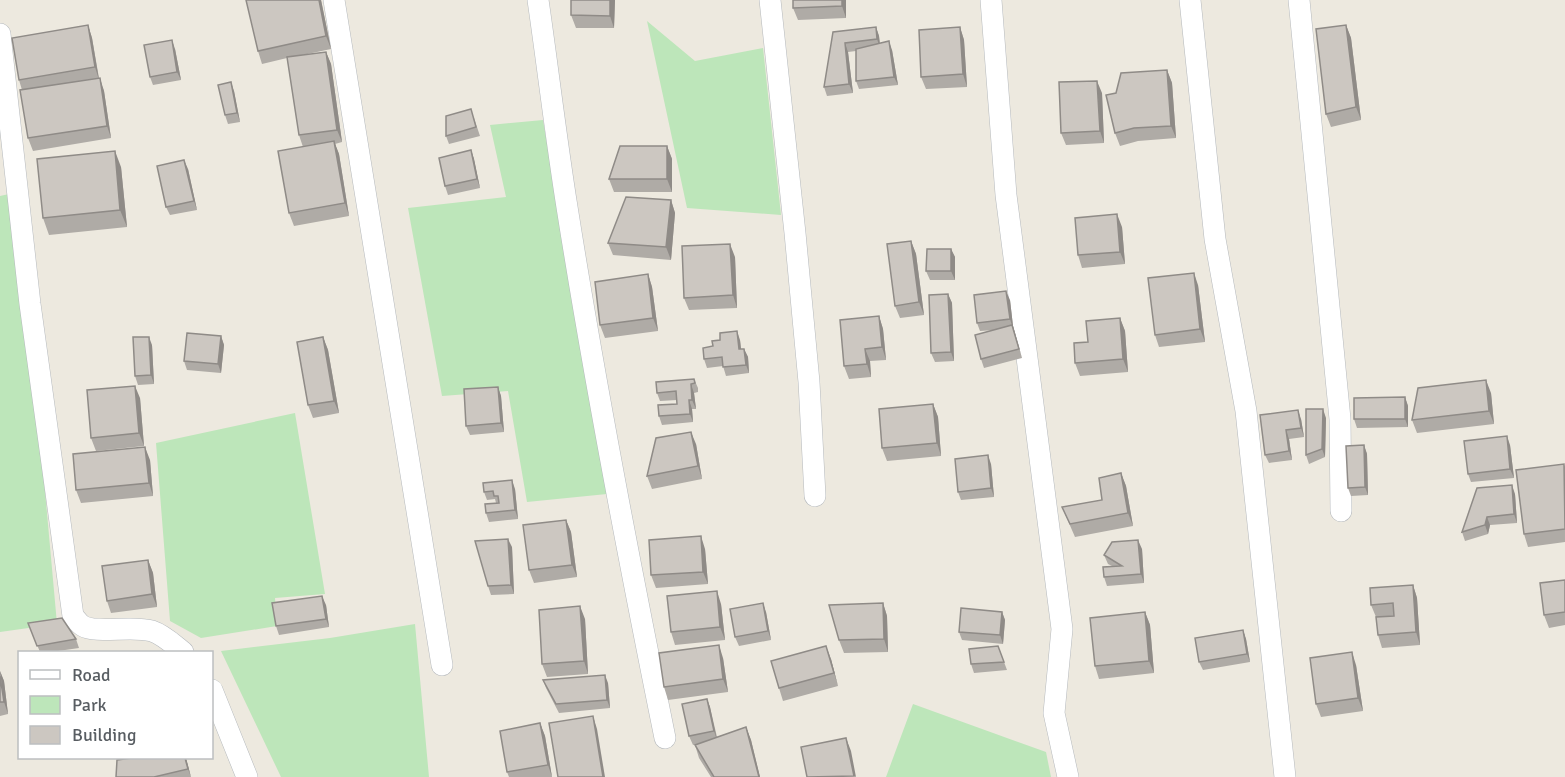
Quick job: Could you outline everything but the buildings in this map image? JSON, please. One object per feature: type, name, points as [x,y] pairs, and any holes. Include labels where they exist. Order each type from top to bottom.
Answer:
[{"type":"street","points":[[334,0],[442,665]]},
{"type":"street","points":[[538,0],[567,206],[594,367],[665,738]]},
{"type":"street","points":[[770,0],[809,382],[815,496]]},
{"type":"street","points":[[991,0],[1006,195],[1062,629],[1054,713],[1068,777]]},
{"type":"street","points":[[1190,0],[1215,239],[1246,411],[1285,777]]},
{"type":"street","points":[[1299,0],[1340,419],[1341,511]]},
{"type":"street","points":[[0,34],[30,304],[73,616],[81,625],[92,629],[125,628],[152,631],[182,651]]},
{"type":"street","points":[[213,692],[247,777]]},
{"type":"green space","points":[[647,21],[695,61],[763,48],[781,215],[687,208]]},
{"type":"green space","points":[[543,120],[607,494],[527,502],[508,391],[442,396],[408,208],[506,197],[490,125]]},
{"type":"green space","points":[[18,192],[57,624],[0,632],[0,196]]},
{"type":"green space","points":[[295,413],[325,594],[275,598],[277,626],[201,638],[170,621],[156,443]]},
{"type":"green space","points":[[415,624],[429,777],[281,777],[221,651],[330,638]]},
{"type":"green space","points":[[913,704],[1046,752],[1051,777],[886,777]]}]
